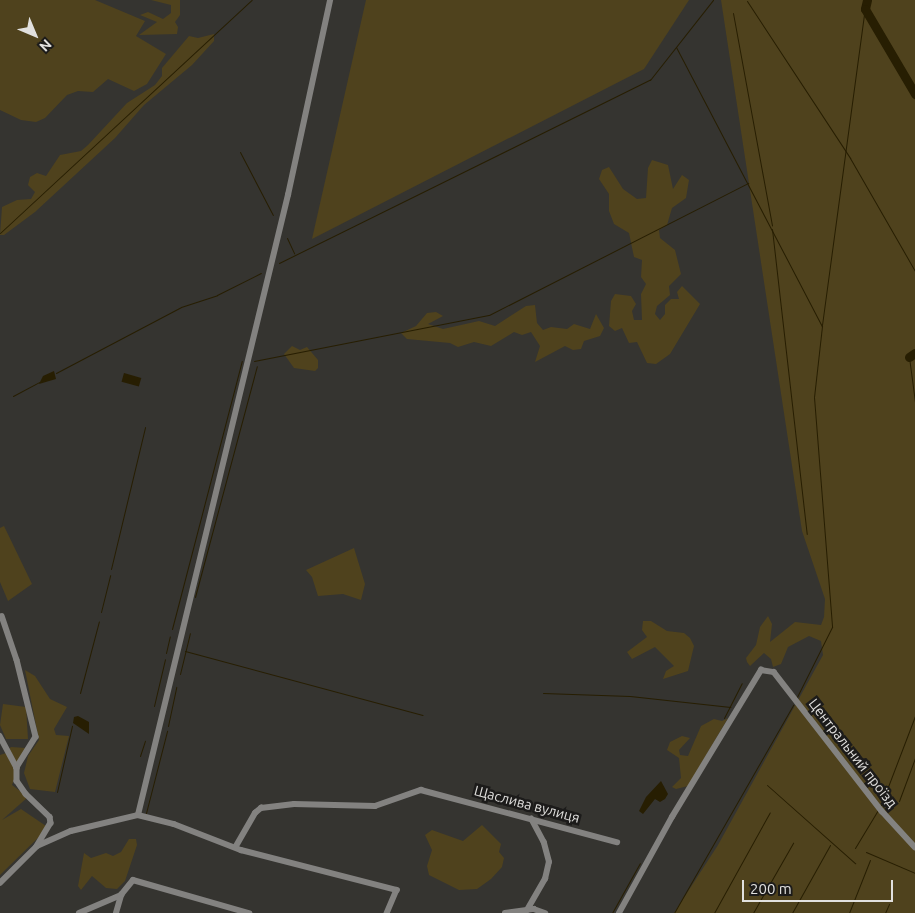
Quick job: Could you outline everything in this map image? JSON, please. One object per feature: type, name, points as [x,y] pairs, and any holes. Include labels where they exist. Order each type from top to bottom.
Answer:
[{"type":"street","points":[[138,815],[284,214],[330,0]]},
{"type":"street","points":[[2,616],[17,660],[36,737],[17,768]]},
{"type":"street","name":"Центральний проїзд","points":[[619,913],[758,672],[766,669],[774,672],[882,811],[915,847]]},
{"type":"street","points":[[0,736],[3,750],[17,768],[18,781],[26,794],[50,818],[51,823],[37,846],[0,882]]},
{"type":"street","name":"Щаслива вулиця","points":[[236,846],[255,813],[261,808],[294,804],[375,806],[421,790],[430,790],[618,842]]},
{"type":"street","points":[[37,846],[71,831],[138,815],[236,846],[397,890],[387,913]]},
{"type":"street","points":[[527,910],[545,879],[549,862],[544,843],[530,818]]},
{"type":"street","points":[[116,913],[121,895],[134,880],[249,913]]},
{"type":"street","points":[[79,913],[121,895]]},
{"type":"street","points":[[505,913],[527,910],[545,913]]},
{"type":"shaded area","points":[[0,0],[95,0],[145,21],[136,36],[166,54],[147,84],[134,91],[108,79],[93,92],[78,91],[67,95],[45,118],[36,122],[21,120],[0,110]]},
{"type":"shaded area","points":[[151,0],[180,0],[180,15],[175,22],[178,27],[177,34],[139,35],[157,22],[140,15],[148,12],[163,19],[171,13],[171,5]]},
{"type":"shaded area","points":[[366,0],[689,0],[644,69],[312,239]]},
{"type":"shaded area","points":[[721,0],[915,0],[915,913],[674,913],[718,845],[823,655],[821,641],[809,636],[788,647],[781,664],[773,667],[771,659],[764,653],[750,666],[746,658],[756,645],[760,627],[768,616],[772,624],[770,642],[795,622],[821,625],[824,617],[825,599],[802,531]]},
{"type":"shaded area","points":[[214,34],[214,41],[192,65],[144,105],[115,138],[35,212],[4,235],[0,235],[2,207],[17,200],[31,199],[35,192],[28,185],[30,177],[37,173],[46,176],[60,155],[81,151],[88,145],[127,103],[155,85],[162,76],[162,68],[189,36],[198,38]]},
{"type":"shaded area","points":[[652,160],[668,165],[673,189],[682,175],[689,180],[686,198],[672,208],[667,225],[659,230],[660,238],[675,250],[681,274],[669,286],[670,295],[657,306],[655,314],[660,320],[665,314],[665,305],[671,299],[679,299],[677,292],[682,286],[700,304],[670,354],[656,364],[647,363],[637,342],[629,343],[622,328],[615,331],[609,326],[611,301],[615,294],[631,296],[636,304],[632,311],[634,320],[642,320],[641,294],[646,284],[641,277],[642,260],[634,257],[629,233],[614,224],[609,211],[609,194],[599,179],[602,170],[609,167],[623,189],[637,199],[646,198],[648,168]]},
{"type":"shaded area","points":[[535,305],[537,323],[543,330],[551,327],[567,329],[574,324],[590,329],[596,314],[604,328],[600,336],[584,341],[581,349],[573,350],[565,346],[535,362],[540,346],[531,332],[522,335],[514,332],[491,346],[474,342],[458,347],[450,343],[407,339],[401,333],[416,326],[427,313],[436,312],[443,316],[428,324],[443,329],[479,321],[495,326],[526,306]]},
{"type":"shaded area","points":[[292,346],[300,350],[307,347],[318,360],[318,368],[315,371],[294,368],[284,354]]},
{"type":"shaded area","points":[[54,371],[56,379],[39,384],[43,376]]},
{"type":"shaded area","points":[[124,373],[141,378],[139,387],[122,382]]},
{"type":"shaded area","points":[[4,526],[32,584],[8,601],[0,582],[0,528]]},
{"type":"shaded area","points":[[354,548],[365,584],[361,600],[343,594],[318,596],[312,577],[306,570]]},
{"type":"shaded area","points":[[643,621],[651,621],[667,631],[684,633],[690,638],[694,646],[688,671],[663,679],[666,671],[674,666],[655,647],[632,659],[627,652],[647,637],[642,630]]},
{"type":"shaded area","points":[[25,670],[35,676],[50,699],[67,707],[54,729],[56,735],[69,736],[55,792],[30,789],[24,773],[28,756],[39,740]]},
{"type":"shaded area","points":[[3,704],[26,707],[28,739],[6,739],[0,725]]},
{"type":"shaded area","points":[[78,716],[89,722],[89,734],[73,723],[74,717]]},
{"type":"shaded area","points":[[728,718],[688,786],[676,789],[672,787],[681,778],[679,758],[667,750],[670,742],[682,736],[690,738],[679,750],[680,755],[688,756],[701,726],[714,719],[722,721]]},
{"type":"shaded area","points":[[11,747],[26,748],[12,785],[28,797],[2,820],[21,809],[46,826],[44,832],[0,875],[0,755],[6,753],[12,759],[9,749]]},
{"type":"shaded area","points":[[661,781],[668,794],[660,802],[655,799],[643,814],[639,811],[646,797]]},
{"type":"shaded area","points":[[482,825],[501,844],[499,852],[504,858],[502,867],[491,879],[477,889],[459,890],[429,875],[427,866],[432,850],[425,835],[432,830],[463,841]]},
{"type":"shaded area","points":[[129,839],[136,839],[137,845],[125,881],[117,889],[106,888],[92,876],[81,890],[78,886],[84,853],[91,858],[106,853],[113,856],[121,852]]},
{"type":"waterway","points":[[0,233],[252,0]]},
{"type":"waterway","points":[[279,263],[650,80],[713,0]]},
{"type":"waterway","points":[[867,0],[865,9],[915,94]]},
{"type":"waterway","points":[[747,1],[850,158],[915,271]]},
{"type":"waterway","points":[[822,325],[865,9]]},
{"type":"waterway","points":[[733,13],[772,225]]},
{"type":"waterway","points":[[676,47],[822,326],[814,397],[832,627],[797,697]]},
{"type":"waterway","points":[[240,152],[273,215]]},
{"type":"waterway","points":[[254,361],[489,315],[748,183]]},
{"type":"waterway","points":[[772,229],[807,534]]},
{"type":"waterway","points":[[287,238],[294,253]]},
{"type":"waterway","points":[[56,373],[181,307],[217,295],[261,273]]},
{"type":"waterway","points":[[909,357],[915,353]]},
{"type":"waterway","points":[[909,357],[915,402]]},
{"type":"waterway","points":[[172,629],[242,361]]},
{"type":"waterway","points":[[195,597],[257,366]]},
{"type":"waterway","points":[[13,396],[39,382]]},
{"type":"waterway","points":[[111,569],[145,427]]},
{"type":"waterway","points":[[101,612],[110,575]]},
{"type":"waterway","points":[[80,693],[99,621]]},
{"type":"waterway","points":[[180,674],[190,633]]},
{"type":"waterway","points":[[166,653],[170,636]]},
{"type":"waterway","points":[[185,651],[423,715]]},
{"type":"waterway","points":[[154,706],[165,659]]},
{"type":"waterway","points":[[724,718],[742,683]]},
{"type":"waterway","points":[[168,726],[176,687]]},
{"type":"waterway","points":[[543,693],[630,696],[730,707]]},
{"type":"waterway","points":[[674,913],[793,705]]},
{"type":"waterway","points":[[881,805],[915,716]]},
{"type":"waterway","points":[[57,792],[72,726]]},
{"type":"waterway","points":[[146,813],[167,731]]},
{"type":"waterway","points":[[140,756],[145,741]]},
{"type":"waterway","points":[[899,801],[915,758]]},
{"type":"waterway","points":[[767,785],[855,863]]},
{"type":"waterway","points":[[855,848],[878,810]]},
{"type":"waterway","points":[[714,913],[770,812]]},
{"type":"waterway","points":[[753,913],[793,843]]},
{"type":"waterway","points":[[792,913],[830,845]]},
{"type":"waterway","points":[[866,852],[915,873]]},
{"type":"waterway","points":[[849,913],[870,860]]},
{"type":"waterway","points":[[612,913],[640,863]]},
{"type":"waterway","points":[[885,913],[889,904]]}]
